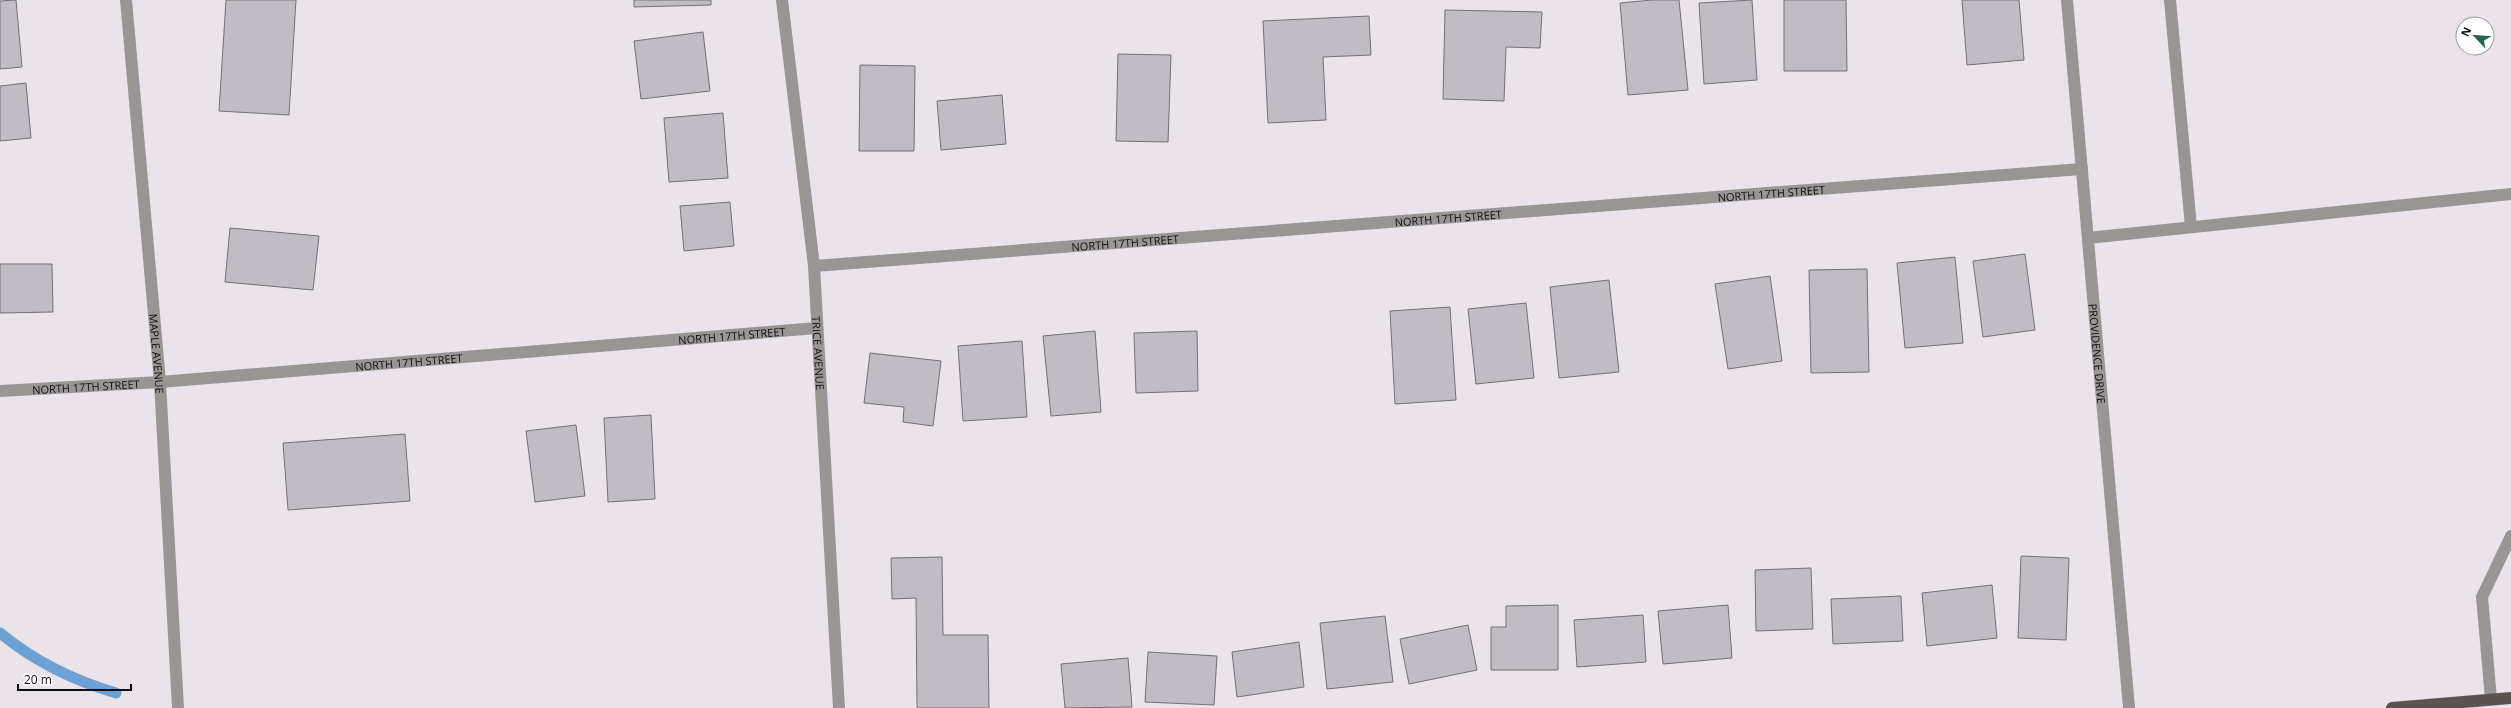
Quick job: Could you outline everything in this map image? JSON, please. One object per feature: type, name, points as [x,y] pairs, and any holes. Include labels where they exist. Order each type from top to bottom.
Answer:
[{"type":"main road","points":[[2392,708],[2470,705],[2491,699],[2511,698]]},
{"type":"street","name":"MAPLE AVENUE","points":[[126,0],[160,382],[178,708]]},
{"type":"street","name":"TRICE AVENUE","points":[[782,0],[814,266],[839,708]]},
{"type":"street","name":"PROVIDENCE DRIVE","points":[[2068,0],[2129,708]]},
{"type":"street","points":[[2170,0],[2191,227]]},
{"type":"street","name":"NORTH 17TH STREET","points":[[814,266],[2082,169]]},
{"type":"street","points":[[2088,238],[2191,227],[2511,198]]},
{"type":"street","name":"NORTH 17TH STREET","points":[[0,391],[160,382],[817,328]]},
{"type":"street","points":[[2491,699],[2482,597],[2511,536]]},
{"type":"building","points":[[16,0],[22,67],[0,69],[0,1]]},
{"type":"building","points":[[226,0],[296,0],[289,115],[219,111]]},
{"type":"building","points":[[634,0],[711,0],[711,5],[634,7]]},
{"type":"building","points":[[1652,0],[1679,0],[1688,90],[1628,95],[1620,3]]},
{"type":"building","points":[[1752,0],[1757,80],[1704,84],[1699,3]]},
{"type":"building","points":[[1784,0],[1846,0],[1847,71],[1784,71]]},
{"type":"building","points":[[1962,0],[2019,0],[2024,60],[1967,65]]},
{"type":"building","points":[[1445,10],[1542,12],[1540,48],[1506,47],[1504,101],[1443,99]]},
{"type":"building","points":[[1369,16],[1371,55],[1323,57],[1326,120],[1268,123],[1263,21]]},
{"type":"building","points":[[703,32],[710,91],[641,99],[634,41]]},
{"type":"building","points":[[1118,54],[1171,55],[1168,142],[1116,141]]},
{"type":"building","points":[[860,65],[915,66],[914,151],[859,151]]},
{"type":"building","points":[[26,83],[31,138],[0,141],[0,86]]},
{"type":"building","points":[[1002,95],[1006,144],[941,150],[937,101]]},
{"type":"building","points":[[723,113],[728,178],[669,182],[664,118]]},
{"type":"building","points":[[730,202],[734,246],[684,251],[680,206]]},
{"type":"building","points":[[230,228],[319,236],[313,290],[225,282]]},
{"type":"building","points":[[2025,254],[2035,330],[1983,337],[1973,261]]},
{"type":"building","points":[[1955,257],[1963,343],[1905,348],[1897,263]]},
{"type":"building","points":[[0,264],[52,264],[53,312],[0,313]]},
{"type":"building","points":[[1867,269],[1869,372],[1811,373],[1809,270]]},
{"type":"building","points":[[1770,276],[1782,361],[1728,369],[1715,284]]},
{"type":"building","points":[[1609,280],[1619,372],[1559,378],[1550,287]]},
{"type":"building","points":[[1526,303],[1534,378],[1476,384],[1468,309]]},
{"type":"building","points":[[1450,307],[1456,400],[1395,404],[1390,311]]},
{"type":"building","points":[[1095,331],[1101,412],[1051,416],[1043,336]]},
{"type":"building","points":[[1197,331],[1198,391],[1136,393],[1134,333]]},
{"type":"building","points":[[1022,341],[1027,417],[963,421],[958,346]]},
{"type":"building","points":[[870,353],[941,361],[933,426],[903,422],[904,407],[864,403]]},
{"type":"building","points":[[651,415],[655,499],[608,502],[604,418]]},
{"type":"building","points":[[576,425],[585,496],[535,502],[526,431]]},
{"type":"building","points":[[405,434],[410,501],[288,510],[283,443]]},
{"type":"building","points":[[2021,556],[2069,558],[2066,640],[2018,638]]},
{"type":"building","points":[[942,557],[943,635],[988,635],[989,708],[917,708],[916,598],[892,599],[891,558]]},
{"type":"building","points":[[1811,568],[1813,629],[1756,631],[1755,570]]},
{"type":"building","points":[[1992,585],[1997,638],[1927,646],[1922,593]]},
{"type":"building","points":[[1901,596],[1903,641],[1833,644],[1831,599]]},
{"type":"building","points":[[1558,605],[1558,670],[1491,670],[1491,627],[1506,627],[1506,606]]},
{"type":"building","points":[[1728,605],[1732,658],[1663,664],[1658,611]]},
{"type":"building","points":[[1643,615],[1646,662],[1577,667],[1574,620]]},
{"type":"building","points":[[1385,616],[1393,682],[1327,689],[1320,623]]},
{"type":"building","points":[[1468,625],[1477,670],[1409,684],[1400,639]]},
{"type":"building","points":[[1299,642],[1304,687],[1237,697],[1232,652]]},
{"type":"building","points":[[1148,652],[1217,656],[1214,705],[1145,702]]},
{"type":"building","points":[[1128,658],[1132,707],[1065,708],[1061,664]]},
{"type":"waterway","points":[[0,633],[13,643],[55,669],[116,693]]}]
